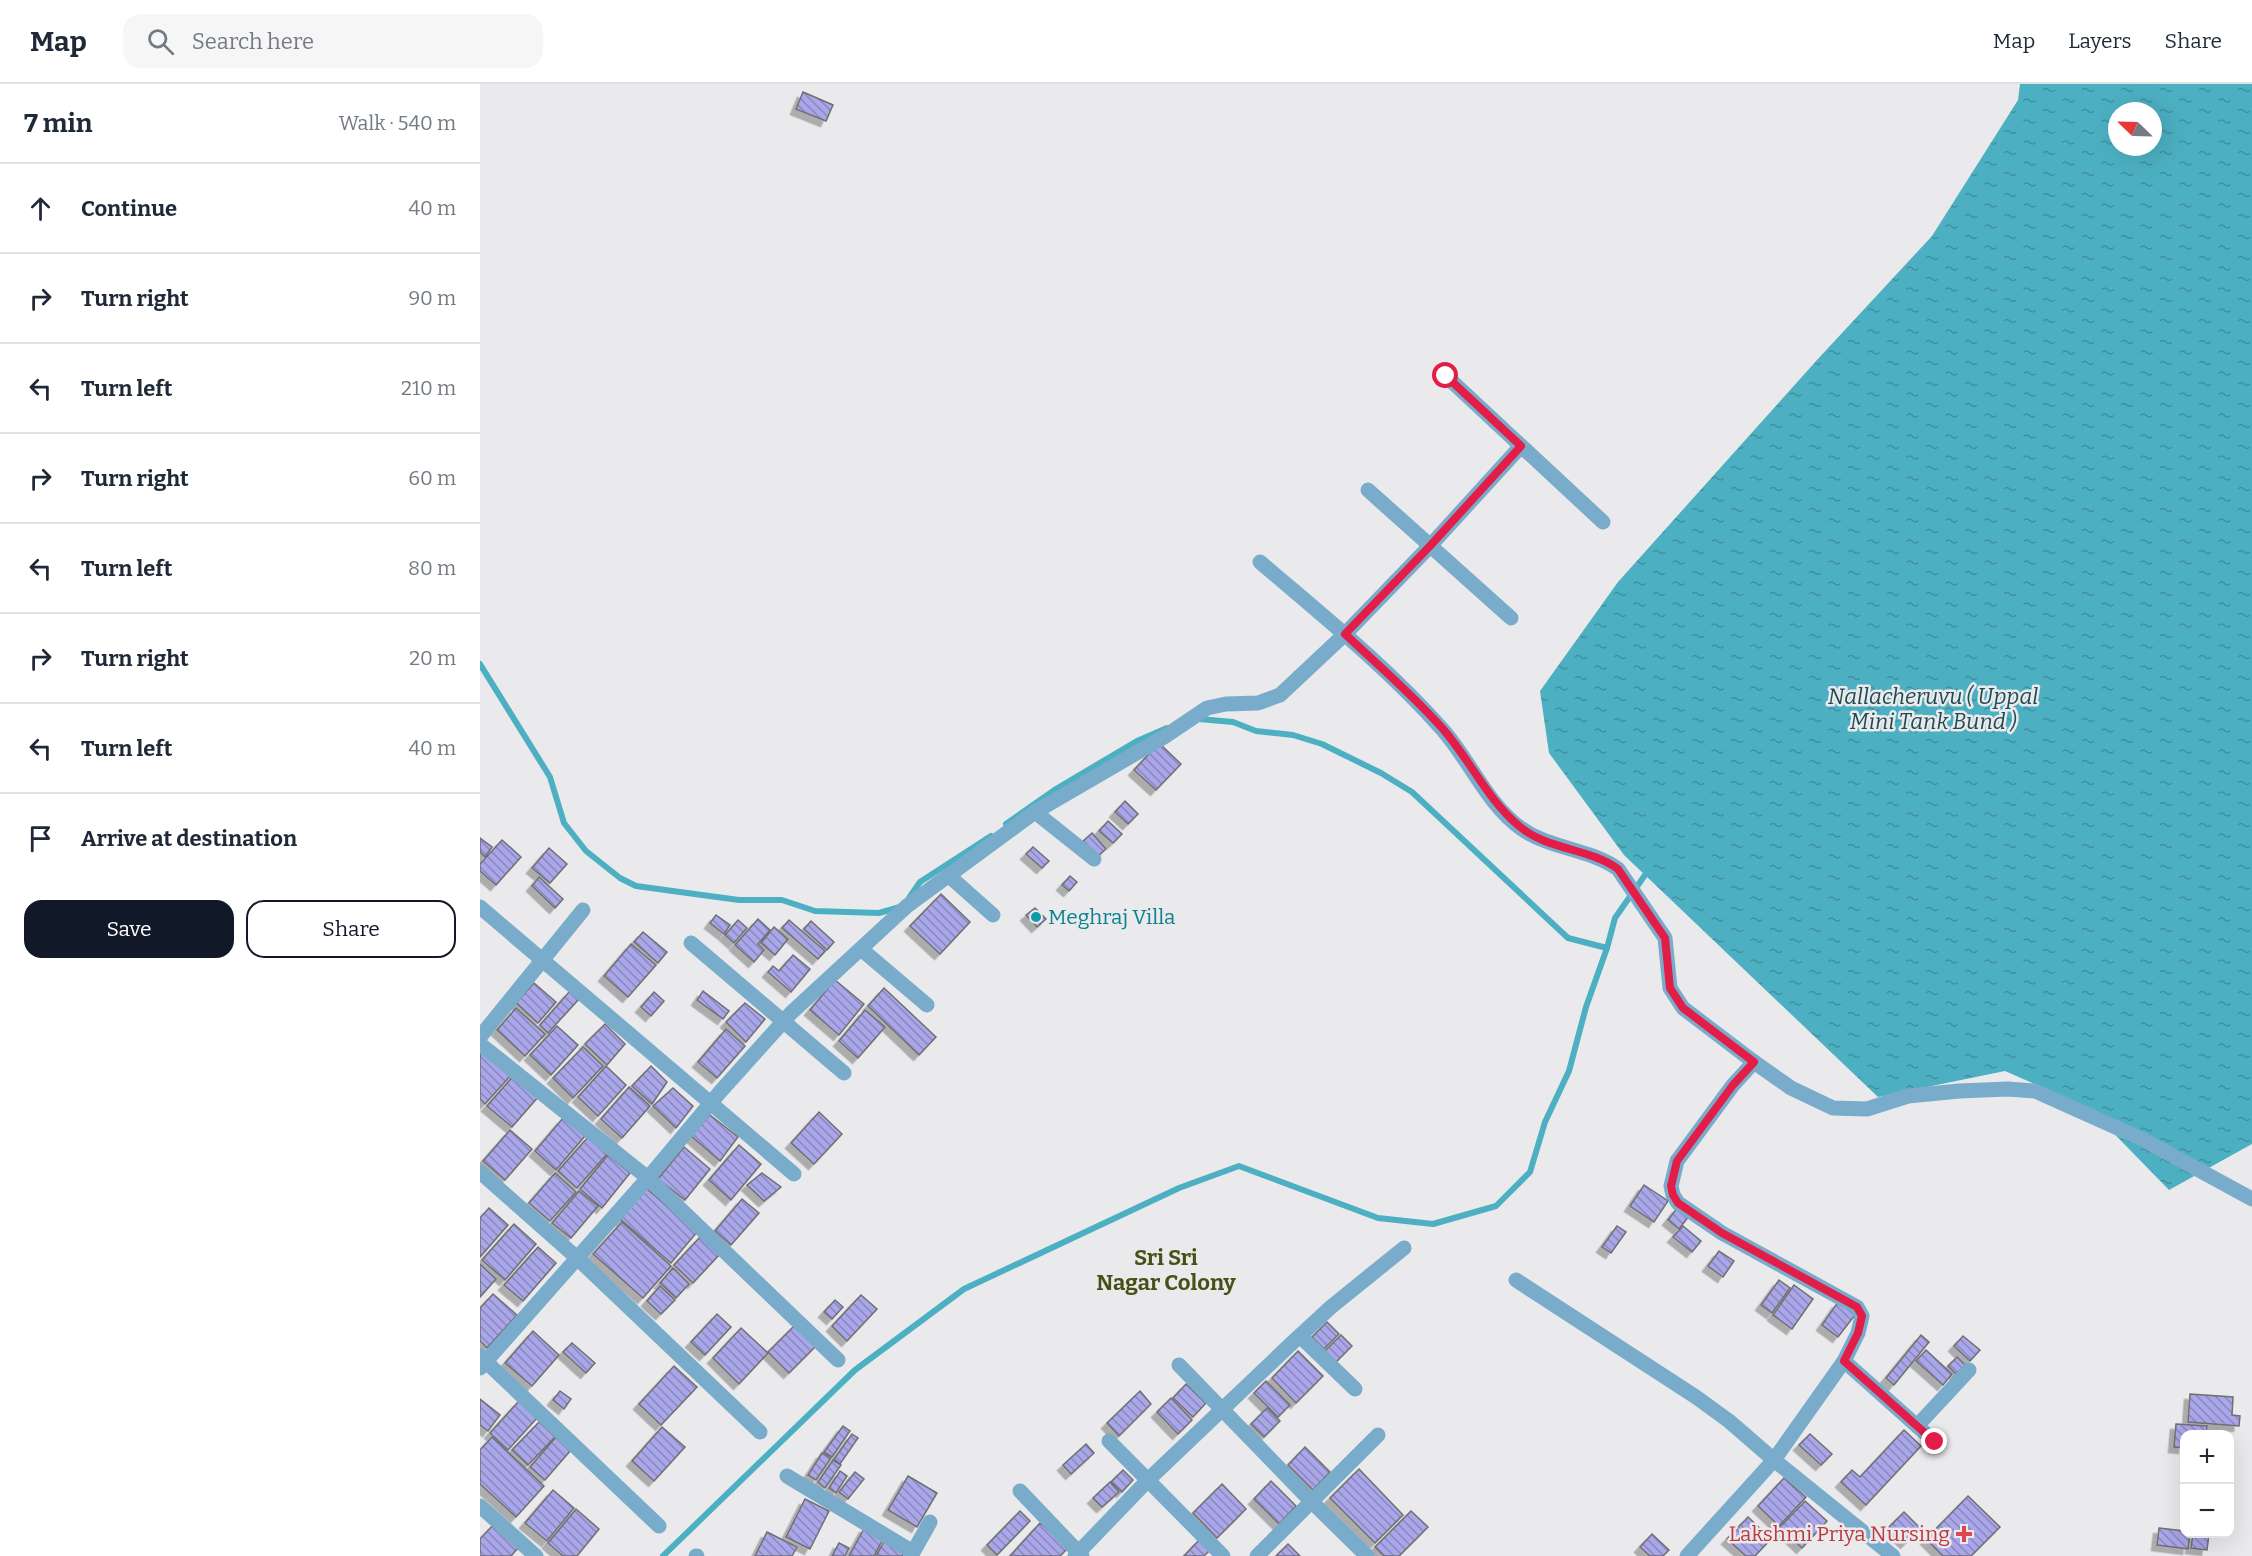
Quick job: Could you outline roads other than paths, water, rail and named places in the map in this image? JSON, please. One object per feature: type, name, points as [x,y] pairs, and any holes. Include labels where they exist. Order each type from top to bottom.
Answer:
[{"type":"street","points":[[1446,376],[1603,522]]},
{"type":"street","points":[[659,1526],[482,1362],[648,1178],[711,1102],[783,1022],[908,906],[1035,812],[1164,737],[1207,708],[1226,704],[1258,703],[1280,695],[1345,634],[1430,546],[1521,446]]},
{"type":"street","points":[[1368,490],[1511,618]]},
{"type":"street","points":[[1260,562],[1345,634],[1444,730],[1502,811],[1521,828],[1546,842],[1608,861],[1618,869],[1665,938],[1670,988],[1683,1008],[1791,1088],[1833,1108],[1867,1109],[1908,1096],[2008,1089],[2035,1091],[2142,1139],[2252,1199]]},
{"type":"street","points":[[1035,812],[1094,859]]},
{"type":"street","points":[[948,876],[993,915]]},
{"type":"street","points":[[480,907],[794,1174]]},
{"type":"street","points":[[480,1037],[583,909]]},
{"type":"street","points":[[691,943],[844,1073]]},
{"type":"street","points":[[861,949],[927,1005]]},
{"type":"street","points":[[480,1044],[648,1178],[838,1360]]},
{"type":"street","points":[[1687,1556],[1774,1460],[1844,1361],[1858,1333],[1862,1316],[1857,1307],[1722,1233],[1678,1203],[1673,1195],[1671,1186],[1677,1161],[1733,1085],[1754,1062]]},
{"type":"street","points":[[480,1172],[576,1257],[760,1432]]},
{"type":"street","points":[[1020,1491],[1078,1555],[1149,1479],[1300,1336],[1331,1307],[1404,1248]]},
{"type":"street","points":[[1516,1280],[1729,1421],[1893,1556]]},
{"type":"street","points":[[1300,1336],[1355,1389]]},
{"type":"street","points":[[1844,1361],[1935,1442]]},
{"type":"street","points":[[1179,1365],[1367,1556]]},
{"type":"street","points":[[1917,1426],[1969,1370]]},
{"type":"street","points":[[1257,1556],[1378,1435]]},
{"type":"street","points":[[1109,1441],[1223,1556]]},
{"type":"street","points":[[787,1476],[912,1554],[930,1522]]},
{"type":"street","points":[[480,1506],[536,1556]]},
{"type":"water","name":"Nallacheruvu ( Uppal Mini Tank Bund )","points":[[2020,84],[2252,84],[2252,1144],[2169,1190],[2089,1108],[2005,1071],[1878,1097],[1624,855],[1549,753],[1540,691],[1618,582],[1817,360],[1932,236],[2018,100]]},
{"type":"waterway","points":[[480,664],[550,777],[564,823],[586,851],[620,878],[636,886],[680,892],[739,900],[782,900],[815,911],[879,913],[900,907]]},
{"type":"waterway","points":[[1199,719],[1233,722],[1256,731],[1293,735],[1322,744],[1381,773],[1412,792],[1568,938],[1607,948],[1615,918],[1645,875]]},
{"type":"waterway","points":[[1006,824],[1056,789],[1137,741],[1167,728]]},
{"type":"waterway","points":[[909,898],[920,882],[991,836]]},
{"type":"waterway","points":[[663,1556],[855,1370],[964,1289],[1179,1188],[1239,1166],[1378,1218],[1433,1224],[1496,1206],[1530,1172],[1545,1122],[1569,1071],[1586,1007],[1607,948]]},
{"type":"place","name":"Meghraj Villa","points":[[1036,917]]},
{"type":"place","name":"Lakshmi Priya Nursing","points":[[1964,1534]]},
{"type":"district","name":"Sri Sri Nagar Colony","points":[[1166,1270]]}]
